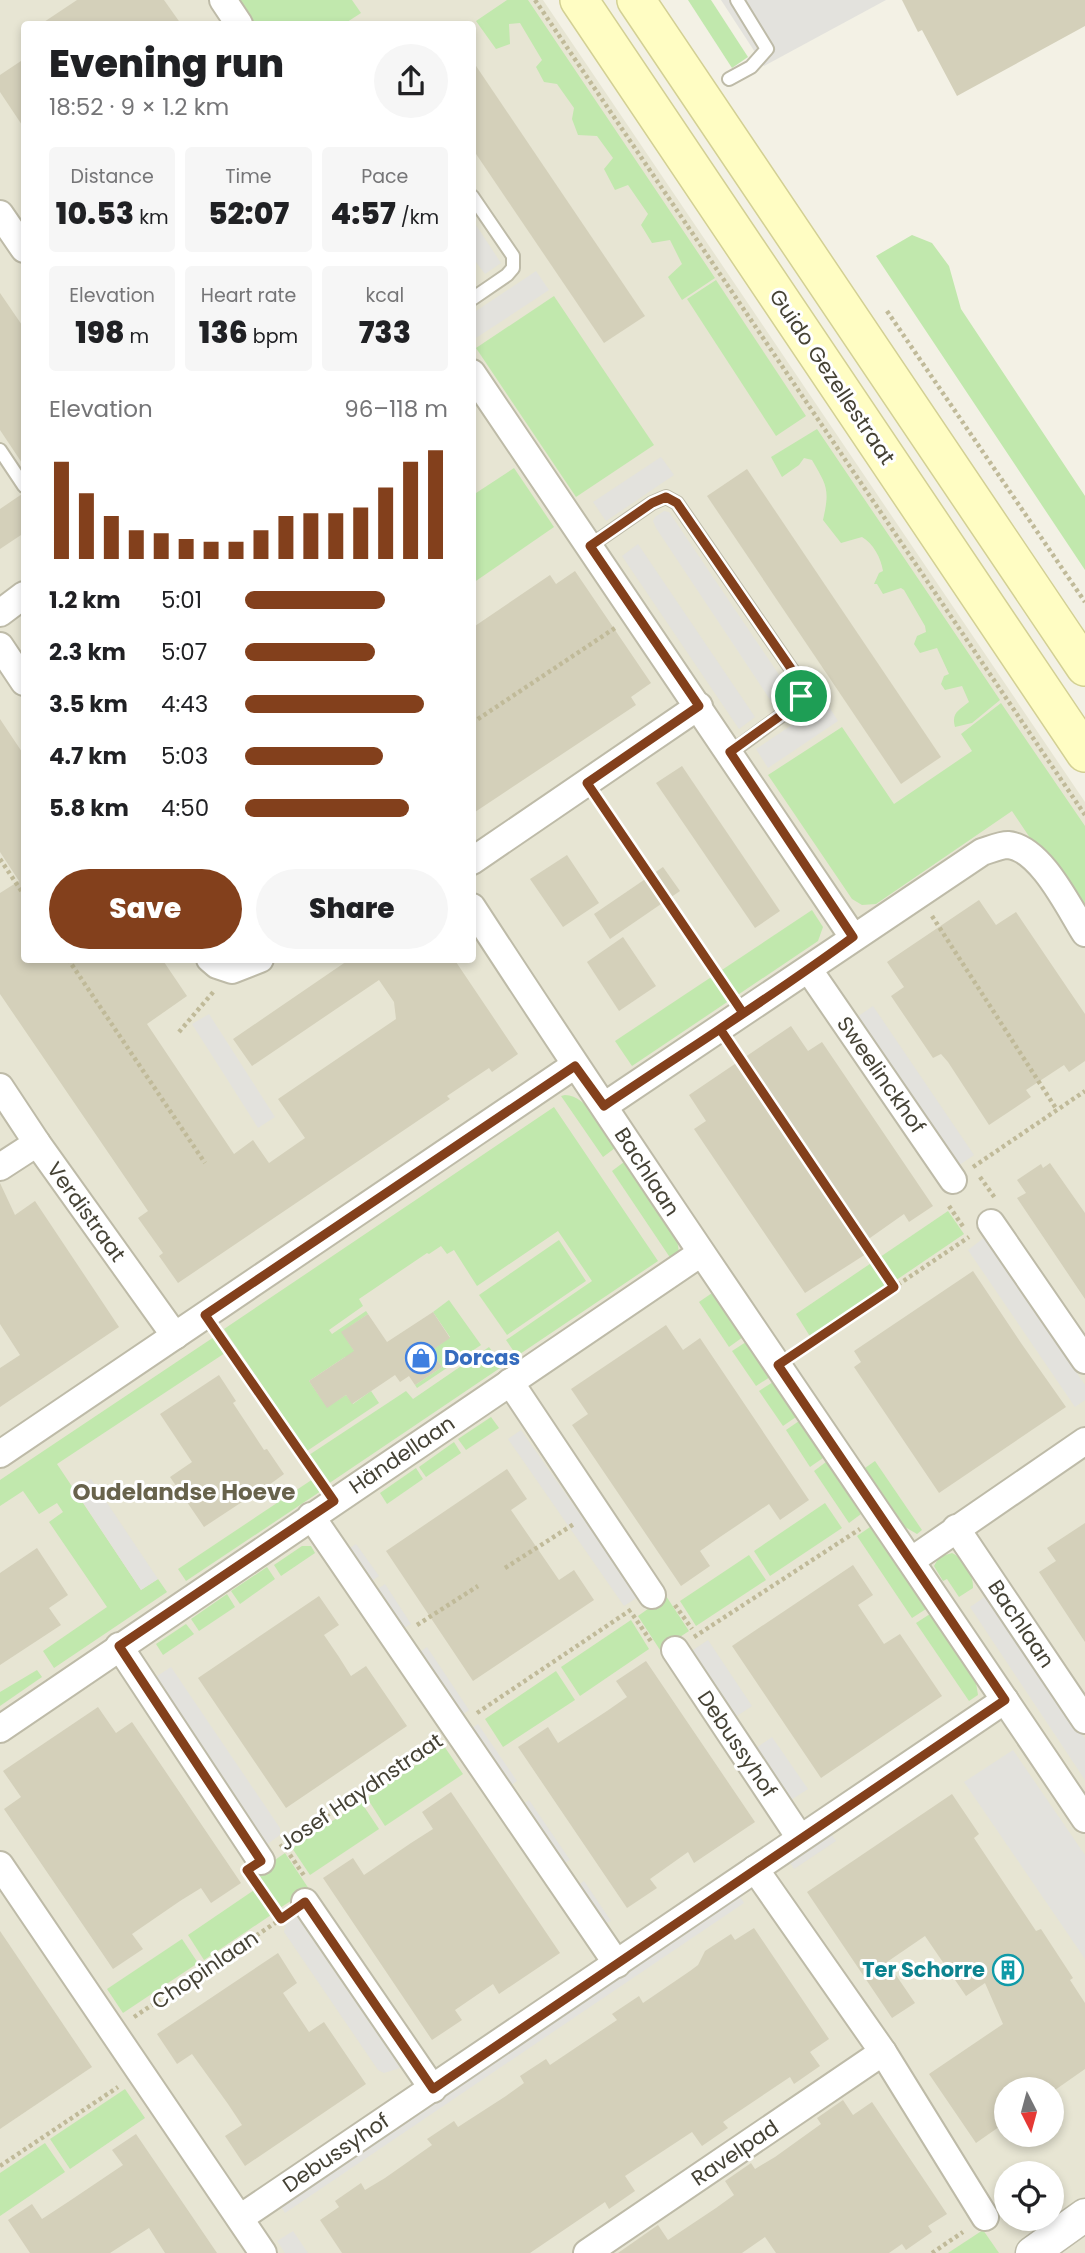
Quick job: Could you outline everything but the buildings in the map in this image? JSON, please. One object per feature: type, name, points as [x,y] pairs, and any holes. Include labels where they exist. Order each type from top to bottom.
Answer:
[{"type":"main road","name":"Guido Gezellestraat","points":[[579,0],[1085,753]]},
{"type":"main road","points":[[636,0],[1085,667]]},
{"type":"street","points":[[223,0],[237,21]]},
{"type":"street","points":[[0,214],[21,245]]},
{"type":"street","points":[[476,379],[853,937]]},
{"type":"street","points":[[0,613],[21,598]]},
{"type":"street","points":[[0,646],[21,678]]},
{"type":"street","points":[[476,858],[699,706]]},
{"type":"street","points":[[604,1106],[982,852],[1008,845],[1031,854],[1085,933]]},
{"type":"street","name":"Bachlaan","points":[[476,913],[575,1066],[1085,1819]]},
{"type":"street","points":[[221,965],[246,967],[253,963]]},
{"type":"street","name":"Sweelinckhof","points":[[808,970],[963,1173]]},
{"type":"street","points":[[0,1454],[575,1066]]},
{"type":"street","name":"Verdistraat","points":[[0,1087],[175,1336]]},
{"type":"street","points":[[0,1167],[37,1143]]},
{"type":"street","points":[[981,1230],[1085,1360]]},
{"type":"street","name":"Händellaan","points":[[0,1729],[701,1253]]},
{"type":"street","points":[[510,1382],[652,1595]]},
{"type":"street","points":[[912,1560],[1085,1441]]},
{"type":"street","name":"Josef Haydnstraat","points":[[311,1516],[617,1965]]},
{"type":"street","name":"Bachlaan","points":[[956,1528],[1085,1720]]},
{"type":"street","points":[[119,1646],[261,1861]]},
{"type":"street","name":"Debussyhof","points":[[675,1650],[800,1838]]},
{"type":"street","name":"Debussyhof","points":[[240,2218],[1005,1700]]},
{"type":"street","points":[[0,1865],[263,2253]]},
{"type":"street","points":[[755,1870],[883,2052],[985,2217]]},
{"type":"street","points":[[305,1902],[433,2089]]},
{"type":"street","name":"Ravelpad","points":[[587,2253],[883,2052]]},
{"type":"street","points":[[1032,2253],[1085,2215]]},
{"type":"lane","points":[[729,79],[751,67],[767,49],[737,0]]},
{"type":"lane","points":[[476,202],[513,256],[513,268],[476,296]]},
{"type":"lane","points":[[0,450],[21,482]]},
{"type":"lane","points":[[590,546],[652,503],[666,497],[677,503],[801,683],[798,703],[730,752]]},
{"type":"path","points":[[535,0],[1085,815]]},
{"type":"path","points":[[884,307],[1085,602]]},
{"type":"path","points":[[476,720],[636,614]]},
{"type":"path","points":[[587,783],[743,1013]]},
{"type":"path","points":[[0,859],[21,890]]},
{"type":"path","points":[[918,894],[1057,1110]]},
{"type":"path","points":[[71,963],[205,1163]]},
{"type":"path","points":[[179,1032],[221,965]]},
{"type":"path","points":[[720,1029],[894,1287]]},
{"type":"path","points":[[981,1230],[938,1190],[1085,1091]]},
{"type":"path","points":[[778,1365],[1005,1213],[963,1173]]},
{"type":"path","points":[[205,1315],[334,1501]]},
{"type":"path","points":[[505,1568],[596,1510]]},
{"type":"path","points":[[630,1610],[663,1659],[881,1515]]},
{"type":"path","points":[[395,1639],[478,1586]]},
{"type":"path","points":[[652,1595],[663,1588],[697,1636]]},
{"type":"path","name":"Josef Haydnstraat","points":[[281,1919],[247,1870],[652,1595]]},
{"type":"path","points":[[283,1844],[317,1894],[305,1902]]},
{"type":"path","name":"Chopinlaan","points":[[113,2031],[305,1902]]},
{"type":"path","points":[[0,2166],[141,2072]]},
{"type":"path","points":[[932,2253],[985,2217]]},
{"type":"shaded area","points":[[0,0],[543,0],[1085,802],[1085,2253],[0,2253]]},
{"type":"shaded area","points":[[721,0],[886,0],[764,66]]},
{"type":"shaded area","points":[[476,225],[501,263],[485,274],[476,262]]},
{"type":"shaded area","points":[[536,271],[549,290],[476,338],[476,311]]},
{"type":"shaded area","points":[[661,457],[674,475],[606,521],[593,502]]},
{"type":"shaded area","points":[[664,511],[669,512],[790,691],[785,701],[775,704],[771,701],[656,528],[653,521]]},
{"type":"shaded area","points":[[638,544],[755,717],[739,729],[622,556]]},
{"type":"shaded area","points":[[826,702],[838,721],[768,768],[756,749]]},
{"type":"shaded area","points":[[873,1006],[974,1155],[958,1166],[857,1017]]},
{"type":"shaded area","points":[[209,1014],[275,1117],[258,1128],[192,1024]]},
{"type":"shaded area","points":[[985,1237],[1085,1385],[1085,1400],[1075,1407],[968,1250]]},
{"type":"shaded area","points":[[521,1430],[638,1597],[624,1606],[508,1439]]},
{"type":"shaded area","points":[[91,1479],[158,1579],[141,1590],[75,1490]]},
{"type":"shaded area","points":[[356,1544],[379,1576],[372,1581],[350,1548]]},
{"type":"shaded area","points":[[385,1584],[411,1624],[404,1628],[378,1589]]},
{"type":"shaded area","points":[[989,1594],[1085,1739],[1085,1780],[970,1607]]},
{"type":"shaded area","points":[[708,1640],[752,1706],[734,1718],[690,1652]]},
{"type":"shaded area","points":[[427,1647],[469,1710],[462,1715],[420,1652]]},
{"type":"shaded area","points":[[171,1667],[280,1828],[280,1835],[266,1845],[154,1678]]},
{"type":"shaded area","points":[[478,1724],[517,1781],[510,1786],[472,1728]]},
{"type":"shaded area","points":[[772,1737],[808,1789],[791,1800],[756,1748]]},
{"type":"shaded area","points":[[1013,1750],[1085,1855],[1085,1959],[964,1782]]},
{"type":"shaded area","points":[[529,1800],[570,1860],[563,1864],[523,1804]]},
{"type":"shaded area","points":[[831,1834],[836,1841],[794,1869],[789,1861]]},
{"type":"shaded area","points":[[584,1881],[611,1921],[604,1924],[577,1886]]},
{"type":"shaded area","points":[[739,1895],[744,1903],[285,2213],[280,2205]]},
{"type":"shaded area","points":[[297,1917],[400,2068],[384,2073],[378,2070],[284,1932],[286,1924]]},
{"type":"shaded area","points":[[293,2231],[308,2253],[285,2253],[277,2241]]},
{"type":"green space","points":[[239,0],[352,0],[361,13],[349,21],[253,21]]},
{"type":"green space","points":[[507,0],[528,0],[715,278],[682,300],[668,277],[682,264],[670,240],[652,243],[641,225],[648,214],[628,185],[615,190],[604,169],[613,158],[597,136],[578,135],[572,119],[574,108],[557,84],[544,82],[536,67],[542,60],[520,23],[509,24],[510,44],[496,49],[476,21]]},
{"type":"green space","points":[[688,0],[711,0],[748,57],[732,68]]},
{"type":"green space","points":[[912,235],[932,243],[949,266],[961,309],[1085,496],[1085,570],[876,256]]},
{"type":"green space","points":[[716,280],[806,416],[776,436],[687,299]]},
{"type":"green space","points":[[554,296],[654,445],[576,497],[476,348]]},
{"type":"green space","points":[[817,429],[1000,700],[972,723],[955,727],[955,715],[969,702],[962,686],[945,690],[941,684],[944,676],[949,674],[937,648],[920,653],[914,644],[917,636],[926,632],[925,626],[904,590],[901,588],[883,594],[877,584],[874,584],[879,573],[883,571],[873,547],[862,537],[841,543],[823,520],[826,488],[812,460],[804,458],[782,477],[771,457]]},
{"type":"green space","points":[[514,468],[554,527],[476,581],[476,493]]},
{"type":"green space","points":[[1001,703],[1085,826],[1085,920],[1012,811],[876,904],[862,905],[852,899],[768,775],[842,727],[894,804],[972,751],[961,734]]},
{"type":"green space","points":[[812,910],[823,927],[818,941],[632,1066],[615,1041]]},
{"type":"green space","points":[[561,1096],[574,1097],[588,1107],[615,1148],[603,1157]]},
{"type":"green space","points":[[554,1107],[658,1261],[517,1356],[506,1340],[592,1281],[558,1231],[477,1286],[454,1250],[447,1254],[441,1246],[427,1253],[359,1299],[363,1306],[329,1330],[332,1334],[366,1311],[368,1314],[342,1332],[360,1360],[345,1357],[309,1381],[327,1407],[346,1395],[353,1404],[371,1391],[379,1403],[307,1451],[224,1329]]},
{"type":"green space","points":[[624,1162],[677,1240],[679,1252],[673,1262],[612,1171]]},
{"type":"green space","points":[[948,1211],[964,1234],[811,1338],[796,1314]]},
{"type":"green space","points":[[559,1240],[586,1281],[507,1335],[479,1295]]},
{"type":"green space","points":[[712,1293],[743,1337],[729,1347],[699,1302]]},
{"type":"green space","points":[[449,1300],[481,1345],[417,1388],[415,1385],[442,1367],[431,1351],[450,1337],[433,1312]]},
{"type":"green space","points":[[214,1337],[225,1353],[57,1464],[141,1590],[158,1579],[167,1592],[54,1668],[43,1651],[107,1607],[49,1522],[63,1512],[57,1503],[39,1514],[23,1491],[0,1506],[0,1480]]},
{"type":"green space","points":[[746,1342],[770,1377],[756,1386],[732,1351]]},
{"type":"green space","points":[[489,1347],[503,1366],[328,1484],[309,1455],[406,1391],[413,1399]]},
{"type":"green space","points":[[773,1382],[796,1417],[783,1426],[759,1391]]},
{"type":"green space","points":[[491,1417],[499,1428],[466,1450],[458,1439]]},
{"type":"green space","points":[[799,1421],[823,1458],[810,1467],[786,1430]]},
{"type":"green space","points":[[454,1442],[461,1453],[426,1477],[419,1467]]},
{"type":"green space","points":[[875,1461],[922,1530],[917,1534],[905,1527],[865,1468]]},
{"type":"green space","points":[[826,1462],[861,1514],[849,1523],[814,1471]]},
{"type":"green space","points":[[416,1468],[423,1479],[387,1504],[380,1493]]},
{"type":"green space","points":[[313,1479],[321,1491],[186,1581],[178,1569]]},
{"type":"green space","points":[[825,1503],[842,1528],[770,1576],[754,1551]]},
{"type":"green space","points":[[870,1527],[926,1609],[912,1618],[857,1536]]},
{"type":"green space","points":[[302,1546],[311,1546],[315,1553],[281,1576],[274,1565]]},
{"type":"green space","points":[[952,1553],[967,1568],[973,1583],[973,1588],[959,1597],[947,1579],[943,1581],[934,1566],[939,1557]]},
{"type":"green space","points":[[749,1555],[766,1580],[696,1626],[680,1601]]},
{"type":"green space","points":[[267,1567],[275,1579],[240,1604],[231,1591]]},
{"type":"green space","points":[[227,1594],[235,1607],[199,1631],[191,1619]]},
{"type":"green space","points":[[666,1596],[689,1631],[660,1650],[638,1616]]},
{"type":"green space","points":[[930,1614],[976,1683],[978,1695],[969,1701],[916,1623]]},
{"type":"green space","points":[[631,1620],[649,1649],[580,1696],[561,1667]]},
{"type":"green space","points":[[186,1624],[194,1634],[163,1655],[156,1644]]},
{"type":"green space","points":[[37,1670],[42,1677],[0,1706],[0,1692]]},
{"type":"green space","points":[[556,1671],[575,1700],[503,1747],[485,1719]]},
{"type":"green space","points":[[444,1746],[463,1774],[385,1826],[367,1798]]},
{"type":"green space","points":[[361,1802],[379,1829],[310,1875],[292,1848]]},
{"type":"green space","points":[[285,1853],[309,1889],[280,1908],[256,1873]]},
{"type":"green space","points":[[257,1888],[274,1913],[204,1960],[188,1935]]},
{"type":"green space","points":[[182,1939],[198,1963],[123,2013],[107,1989]]},
{"type":"green space","points":[[125,2089],[145,2118],[70,2169],[50,2139]]},
{"type":"green space","points":[[45,2143],[65,2172],[0,2216],[0,2173]]},
{"type":"green space","points":[[983,2230],[999,2253],[948,2253]]},
{"type":"place","name":"Dorcas","points":[[421,1358]]},
{"type":"place","name":"Ter Schorre","points":[[1008,1970]]},
{"type":"district","name":"Oudelandse Hoeve","points":[[184,1492]]},
{"type":"route","points":[[801,696],[798,703],[730,752],[853,937],[808,970],[720,1029],[604,1106],[575,1066],[205,1315],[334,1501],[119,1646],[261,1861],[247,1870],[281,1919],[305,1902],[433,2089],[1005,1700],[778,1365],[894,1287],[720,1029],[743,1013],[587,783],[699,706],[590,546],[652,503],[666,497],[677,503],[801,683],[801,696]]}]
